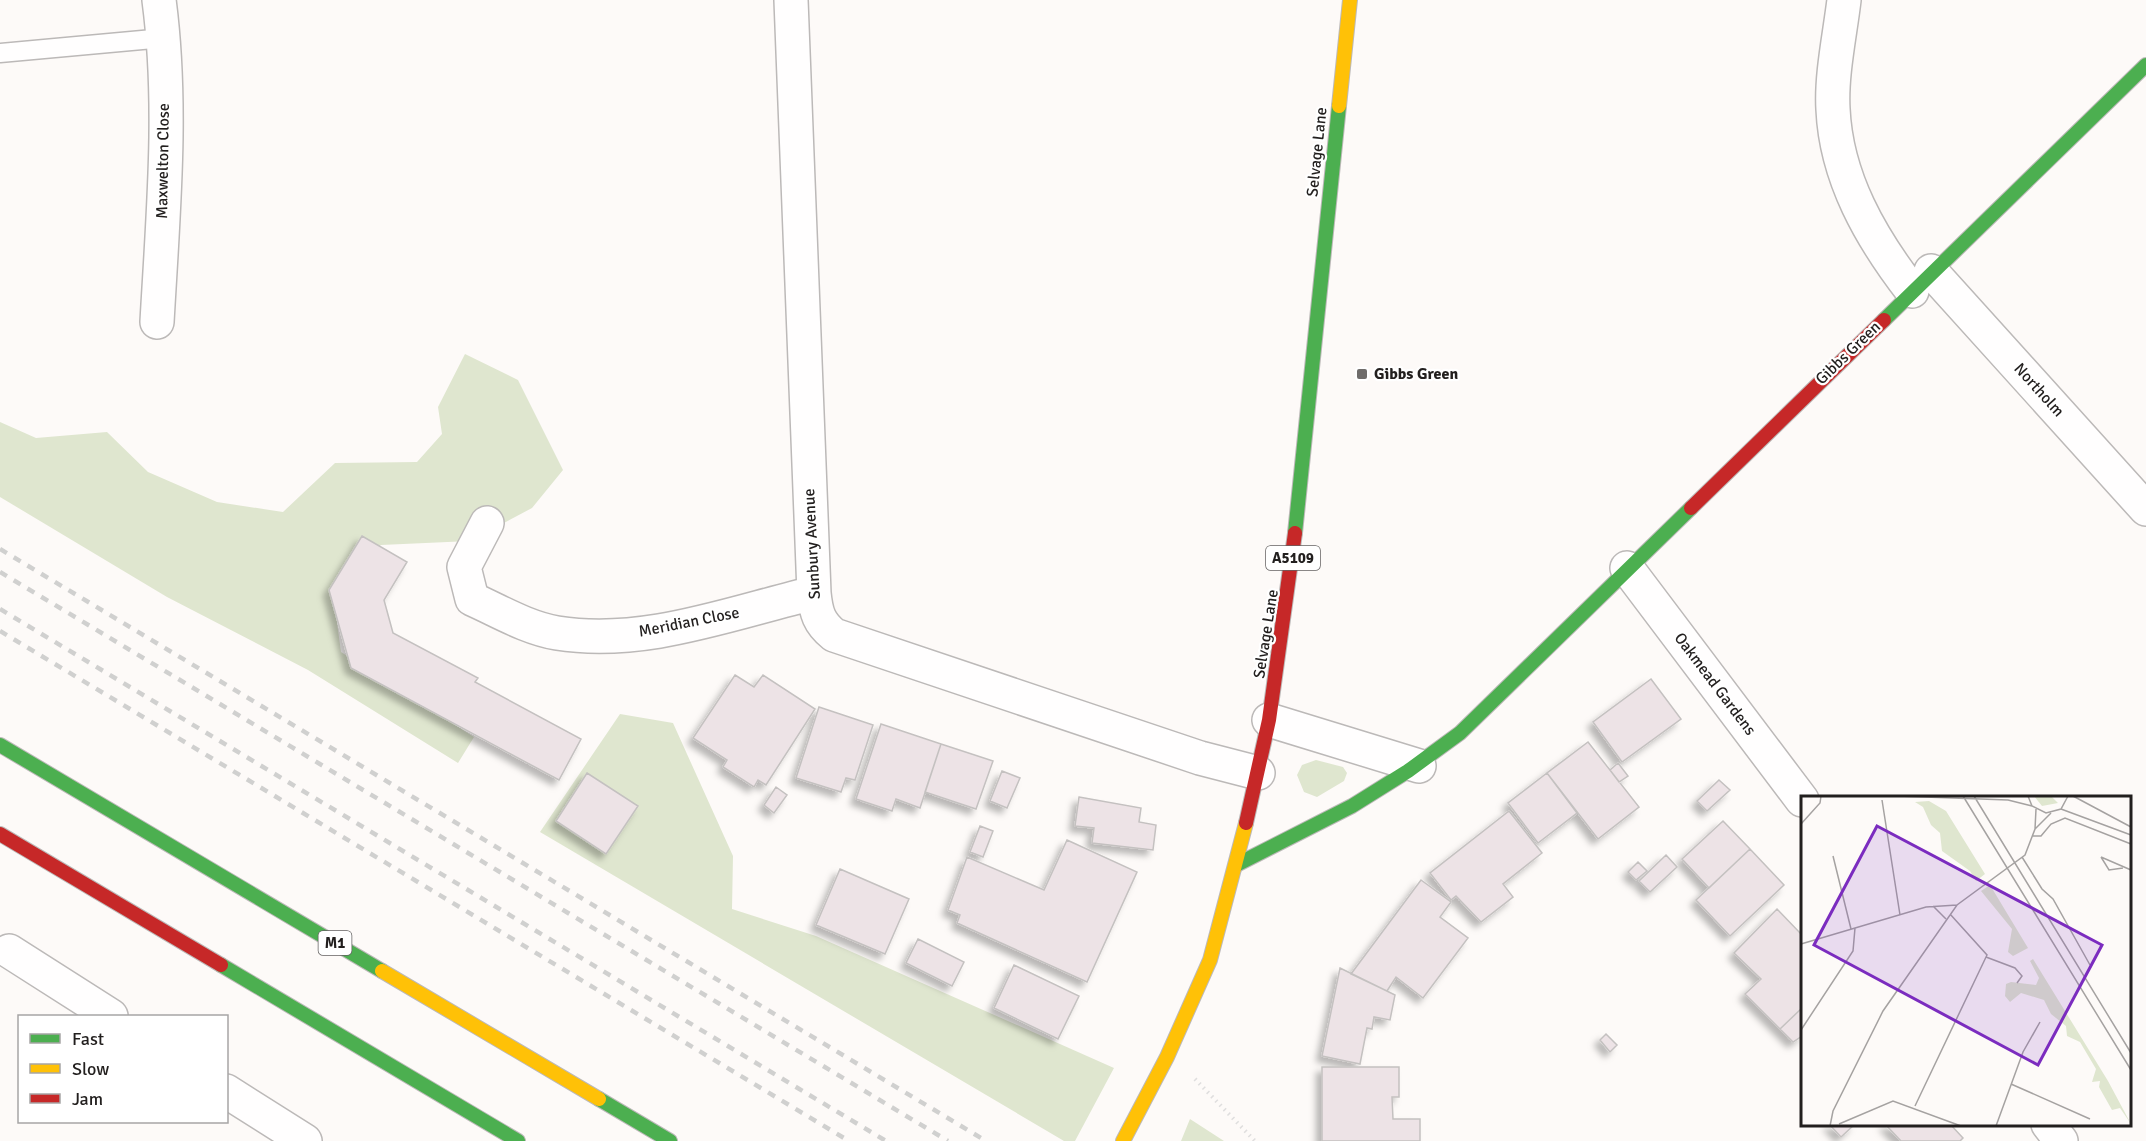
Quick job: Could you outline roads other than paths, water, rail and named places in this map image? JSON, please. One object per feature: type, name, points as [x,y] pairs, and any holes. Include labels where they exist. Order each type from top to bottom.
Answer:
[{"type":"main road","name":"Selvage Lane","points":[[1123,1141],[1167,1057],[1210,960],[1236,865],[1269,720],[1289,590],[1350,0]]},
{"type":"main road","name":"Gibbs Green","points":[[1236,865],[1301,836],[1419,766],[1460,733],[2146,65]]},
{"type":"main road","name":"M1","points":[[0,745],[670,1141]]},
{"type":"main road","points":[[0,834],[518,1141]]},
{"type":"street","name":"Maxwelton Close","points":[[157,322],[165,179],[164,38],[159,0]]},
{"type":"street","name":"Sunbury Avenue","points":[[791,0],[814,593],[816,613],[822,626],[834,635],[1200,758],[1258,773]]},
{"type":"street","name":"Northolm","points":[[1844,0],[1833,108],[1840,158],[1854,198],[1882,253],[1922,281],[2146,509]]},
{"type":"street","name":"Meridian Close","points":[[488,523],[464,567],[472,598],[525,624],[556,633],[611,636],[659,632],[814,593]]},
{"type":"street","name":"Oakmead Gardens","points":[[1627,568],[1801,797]]},
{"type":"street","points":[[1269,720],[1419,766]]},
{"type":"street","points":[[9,951],[108,1015]]},
{"type":"street","points":[[228,1091],[305,1141]]},
{"type":"street","points":[[2049,1126],[2061,1141]]},
{"type":"lane","points":[[0,53],[164,38]]},
{"type":"railway","points":[[0,549],[986,1141]]},
{"type":"railway","points":[[0,572],[948,1141]]},
{"type":"railway","points":[[0,609],[886,1141]]},
{"type":"railway","points":[[0,631],[849,1141]]},
{"type":"place","name":"Gibbs Green","points":[[1362,374]]}]
